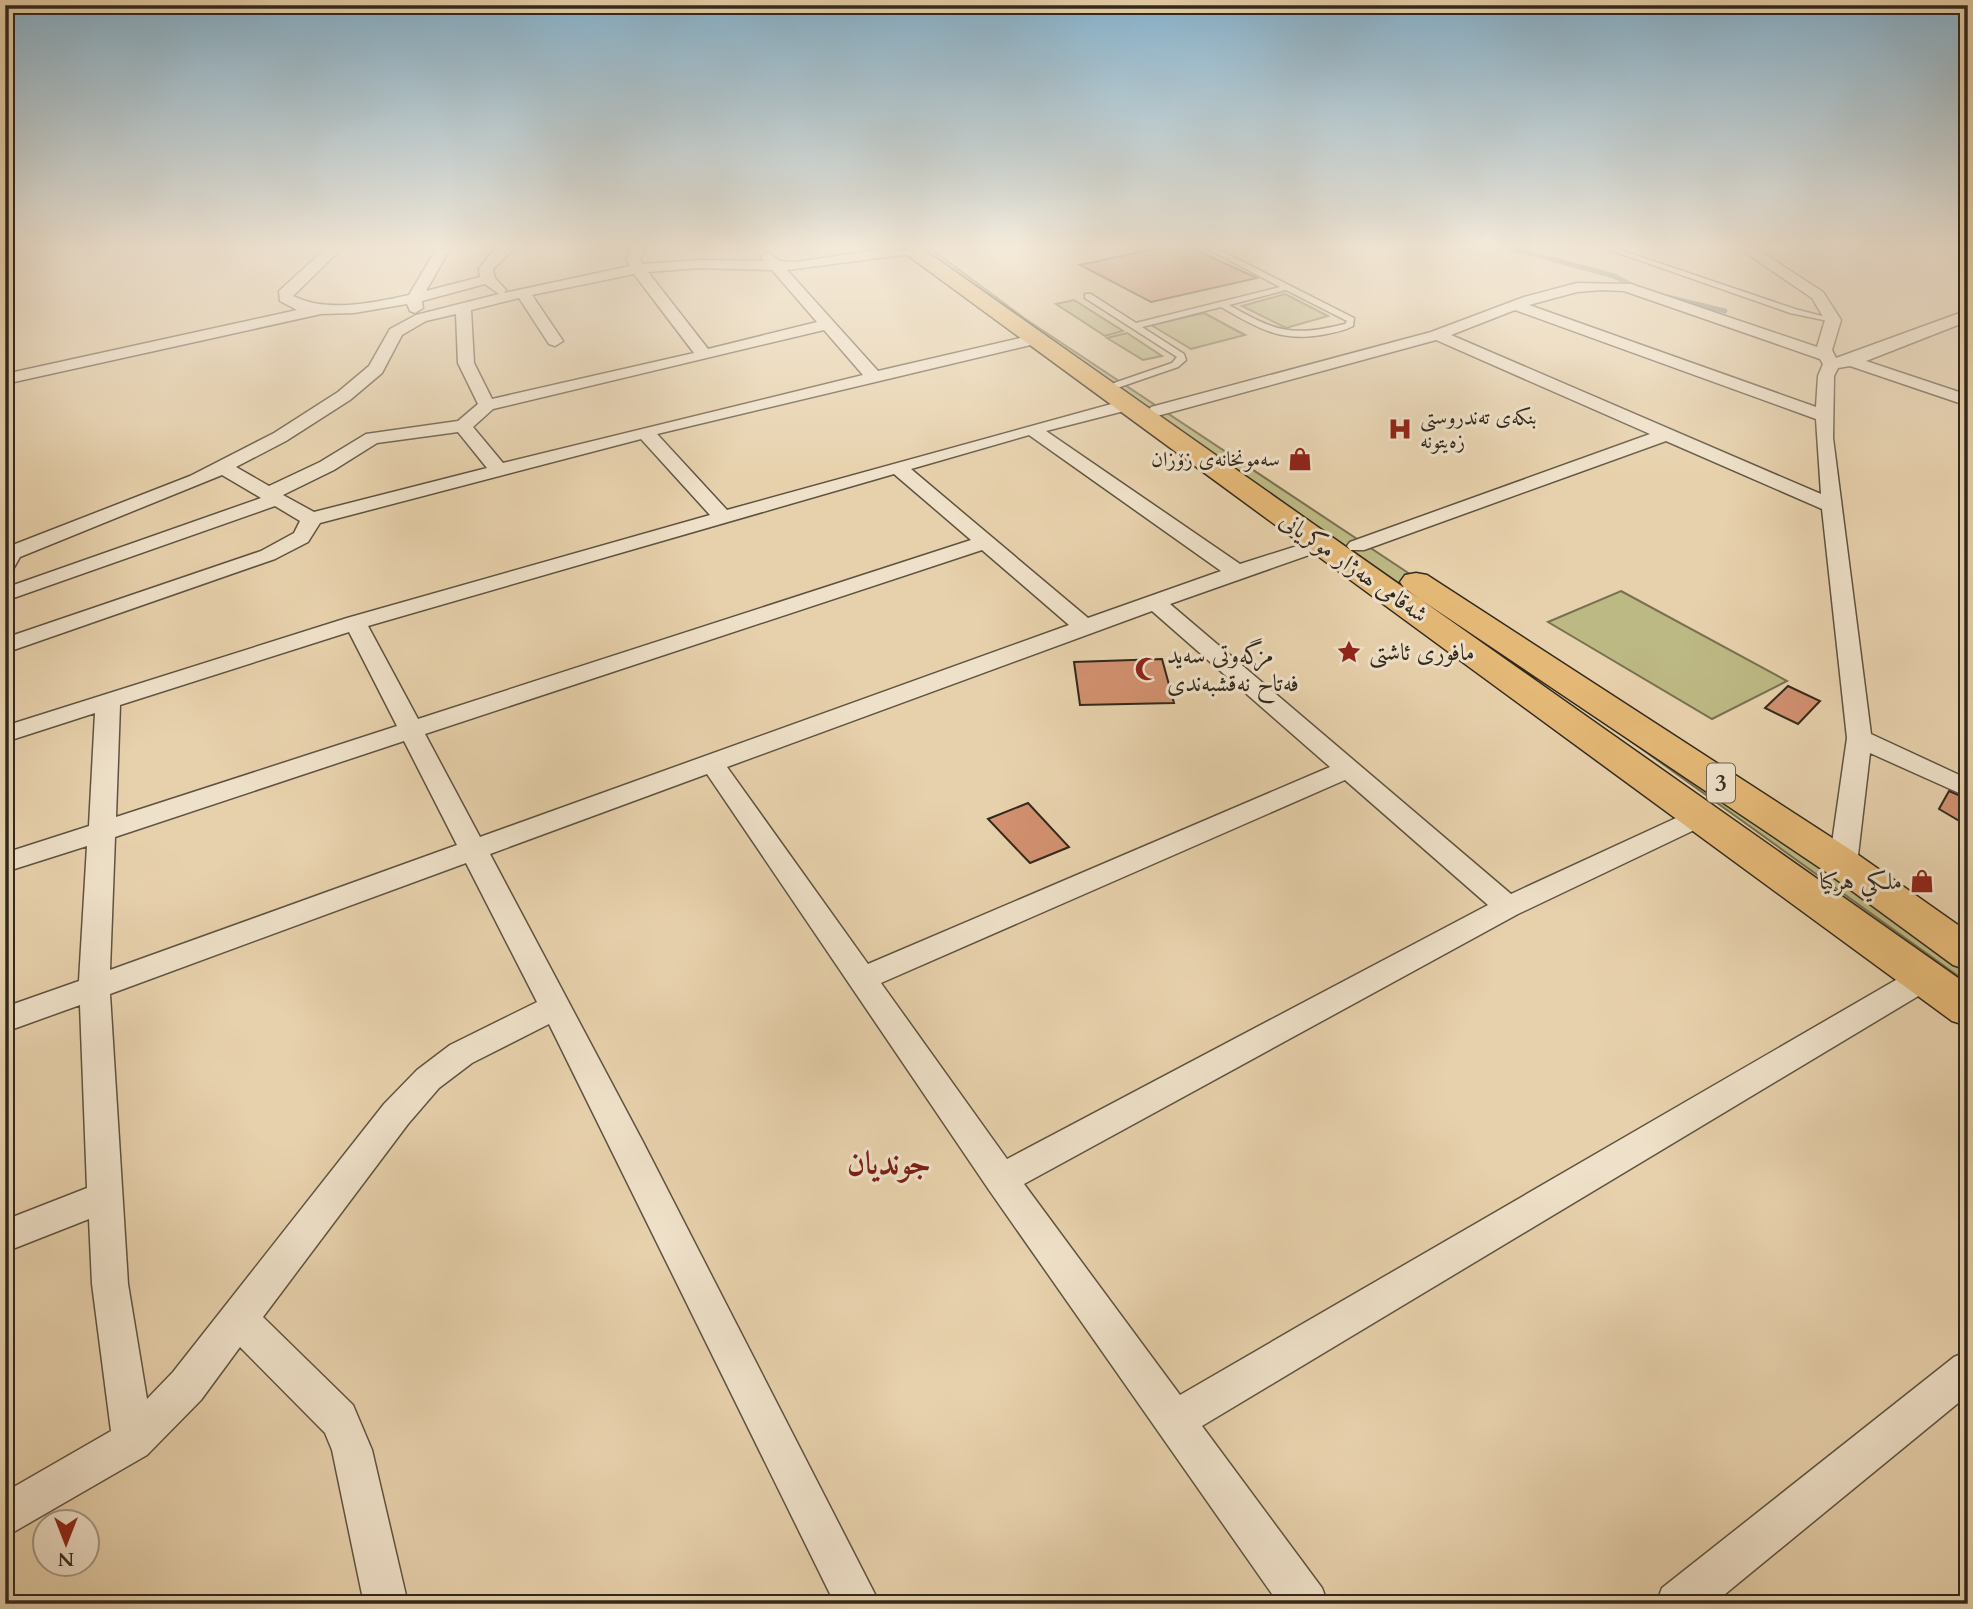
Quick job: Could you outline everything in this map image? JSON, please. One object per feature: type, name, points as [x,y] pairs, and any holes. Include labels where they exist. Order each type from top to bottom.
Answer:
[{"type":"highway","name":"شەقامی ھەژار موکریانی","points":[[1011,324],[1357,546],[1457,623],[1698,818],[1968,1009]]},
{"type":"highway","name":"شەقامی ھەژار موکریانی","points":[[1031,324],[1322,544],[1457,623],[1843,864],[1968,954]]},
{"type":"street","points":[[5,379],[254,324]]},
{"type":"street","points":[[7,558],[224,468],[344,396],[376,369],[396,332],[410,324]]},
{"type":"street","points":[[464,324],[466,363],[488,405]]},
{"type":"street","points":[[541,324],[555,341]]},
{"type":"street","points":[[680,324],[703,355]]},
{"type":"street","points":[[824,324],[873,376]]},
{"type":"street","points":[[5,595],[273,496],[372,438],[463,426],[488,405],[824,324]]},
{"type":"street","points":[[5,734],[355,623],[1032,429],[1133,401],[1437,335],[1467,324]]},
{"type":"street","points":[[1568,324],[1825,416]]},
{"type":"street","points":[[1729,324],[1828,360],[1851,361],[1968,401]]},
{"type":"street","points":[[1832,324],[1826,376],[1824,438],[1859,738],[1843,864]]},
{"type":"street","points":[[1851,361],[1943,324]]},
{"type":"street","points":[[1437,335],[1832,506]]},
{"type":"street","points":[[224,468],[311,519],[645,432],[1033,340]]},
{"type":"street","points":[[463,426],[499,471]]},
{"type":"street","points":[[1032,429],[1237,572]]},
{"type":"street","points":[[645,432],[723,517]]},
{"type":"street","points":[[1357,546],[1667,434]]},
{"type":"street","points":[[897,467],[1084,627]]},
{"type":"street","points":[[5,646],[268,555],[298,541],[309,529],[311,519]]},
{"type":"street","points":[[5,863],[985,542]]},
{"type":"street","points":[[5,1020],[1084,627],[1322,544]]},
{"type":"street","points":[[1155,602],[1508,907]]},
{"type":"street","points":[[355,623],[474,848],[858,1604]]},
{"type":"street","points":[[108,701],[94,988],[110,1284],[132,1441]]},
{"type":"street","points":[[1859,738],[1968,789]]},
{"type":"street","points":[[711,762],[864,978],[1001,1179],[1306,1604]]},
{"type":"street","points":[[864,978],[1348,769]]},
{"type":"street","points":[[1001,1179],[1508,907],[1698,818]]},
{"type":"street","points":[[1175,1420],[1924,978]]},
{"type":"street","points":[[5,1516],[132,1441],[187,1386],[396,1114],[428,1079],[461,1054],[555,1007]]},
{"type":"street","points":[[5,1236],[105,1197]]},
{"type":"street","points":[[239,1320],[339,1419],[352,1450],[386,1604]]},
{"type":"street","points":[[1678,1604],[1968,1370]]},
{"type":"lane","points":[[1133,324],[1178,352],[1182,360],[1133,401]]},
{"type":"lane","points":[[1136,326],[1143,324]]},
{"type":"lane","points":[[1258,324],[1276,334],[1316,334],[1349,324]]},
{"type":"shaded area","points":[[1023,324],[1033,324],[1443,596],[1413,593]]},
{"type":"shaded area","points":[[1087,324],[1112,324],[1123,331],[1105,336]]},
{"type":"shaded area","points":[[1225,324],[1245,335],[1191,349],[1151,325]]},
{"type":"shaded area","points":[[1278,324],[1300,324],[1286,328]]},
{"type":"shaded area","points":[[1127,333],[1162,356],[1143,360],[1107,338]]},
{"type":"shaded area","points":[[1621,591],[1787,681],[1712,719],[1548,622]]},
{"type":"shaded area","points":[[1504,650],[1968,962],[1968,983],[1575,701],[1504,655]]},
{"type":"building","points":[[1162,659],[1174,703],[1080,705],[1074,662]]},
{"type":"building","points":[[1788,686],[1820,701],[1798,724],[1765,708]]},
{"type":"building","points":[[1949,791],[1968,799],[1968,826],[1939,809]]},
{"type":"building","points":[[1028,803],[1069,847],[1030,863],[988,819]]},
{"type":"place","name":"بنکەی تەندروستی زەیتونە","points":[[1400,429]]},
{"type":"place","name":"سەمونخانەی زۆزان","points":[[1300,459]]},
{"type":"place","name":"مافوری ئاشتی","points":[[1349,652]]},
{"type":"place","name":"مزگەوتی سەید فەتاح نەقشبەندی","points":[[1147,669]]},
{"type":"place","name":"ملكي هركيا","points":[[1922,881]]},
{"type":"district","name":"جوندیان","points":[[889,1163]]}]
